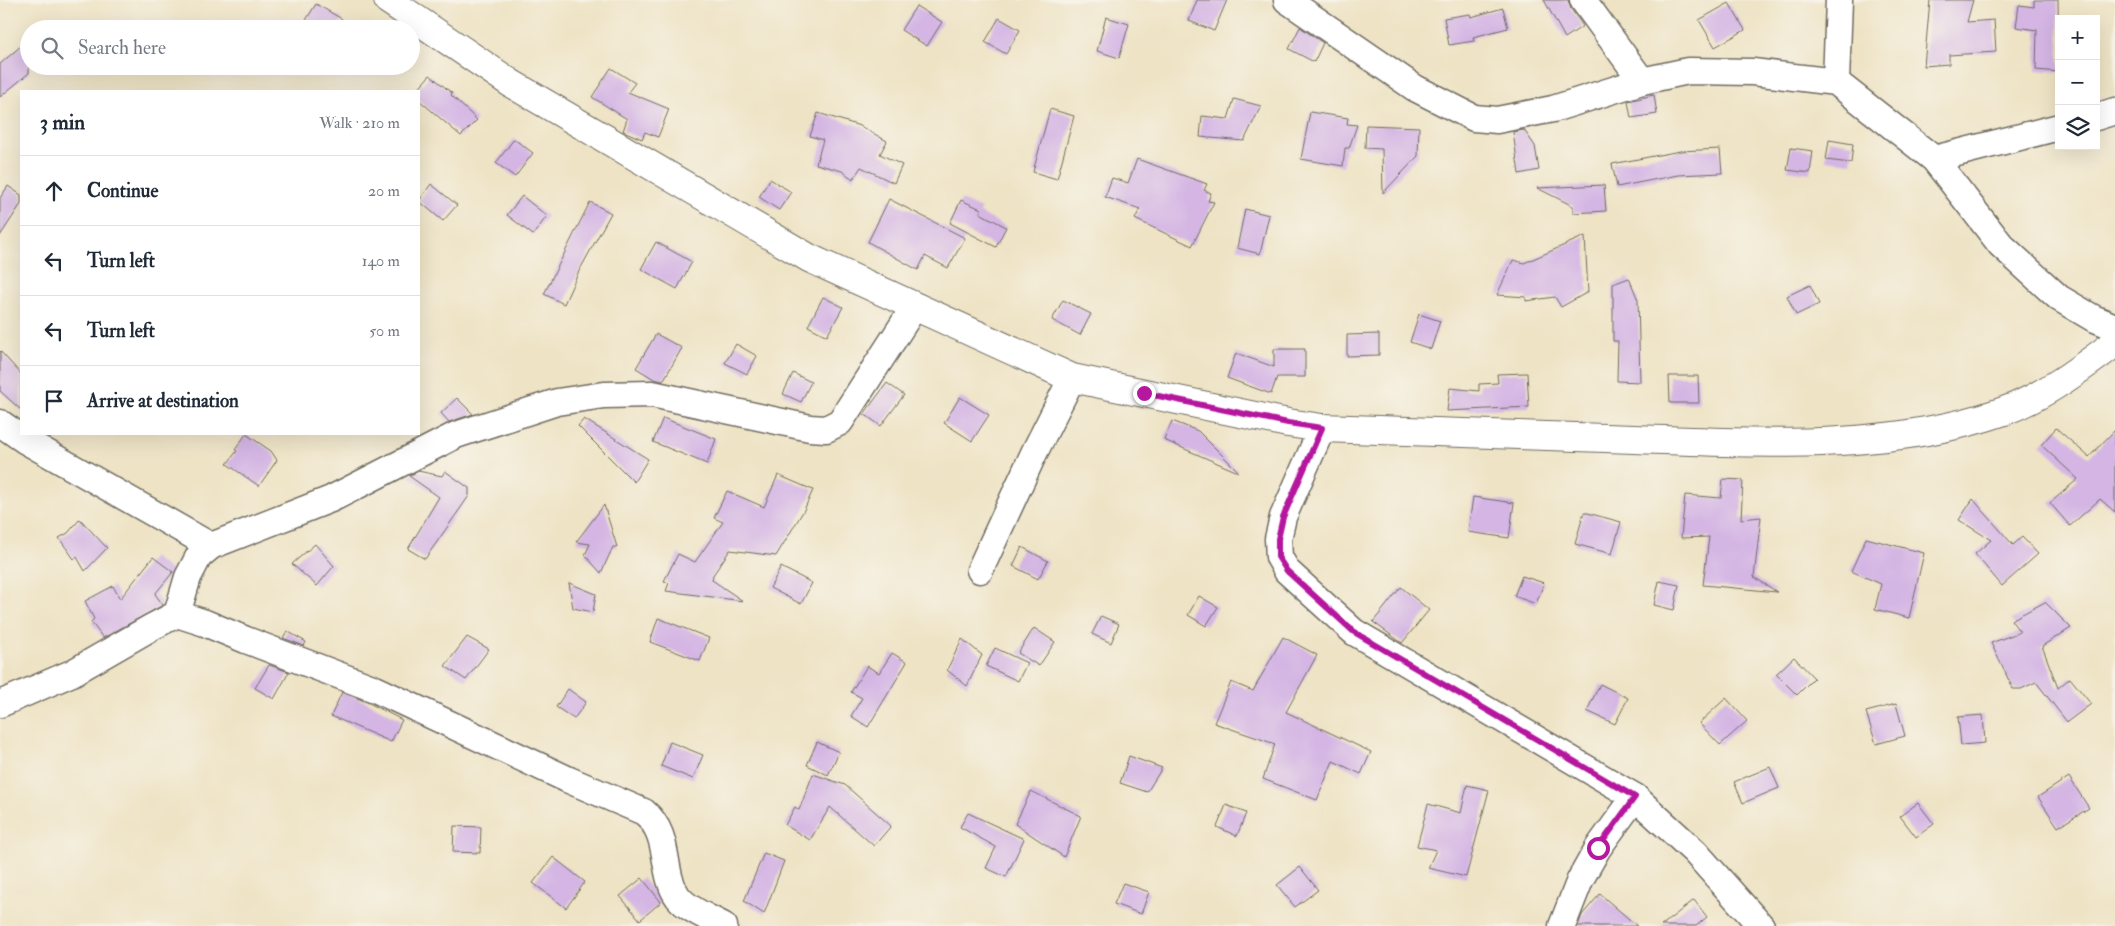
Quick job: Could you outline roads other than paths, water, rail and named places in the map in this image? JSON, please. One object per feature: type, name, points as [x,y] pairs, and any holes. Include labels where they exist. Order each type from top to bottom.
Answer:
[{"type":"street","points":[[388,0],[418,20]]},
{"type":"street","points":[[1288,0],[1415,88],[1474,118],[1498,120],[1553,109],[1642,81],[1688,71],[1753,72],[1836,82],[1934,159],[2001,246],[2059,298],[2093,318],[2115,327]]},
{"type":"street","points":[[1583,0],[1642,81]]},
{"type":"street","points":[[1836,82],[1839,0]]},
{"type":"street","points":[[420,22],[512,84],[809,258],[1072,378],[1288,423],[1322,428],[1743,442],[1866,439],[1936,429],[2004,411],[2040,394],[2115,343]]},
{"type":"street","points":[[2100,116],[2115,111]]},
{"type":"street","points":[[1934,159],[2055,128]]},
{"type":"street","points":[[177,614],[188,577],[199,556],[211,546],[331,499],[456,435],[557,402],[604,395],[652,394],[810,428],[826,429],[840,422],[915,306]]},
{"type":"street","points":[[980,570],[1034,453],[1072,378]]},
{"type":"street","points":[[0,423],[26,441],[211,546]]},
{"type":"street","points":[[1322,428],[1283,517],[1278,539],[1278,557],[1287,571],[1354,632],[1635,797],[1695,852],[1761,926]]},
{"type":"street","points":[[0,704],[72,673],[177,614],[374,689],[569,780],[644,812],[654,819],[659,828],[673,887],[678,897],[685,904],[724,926]]},
{"type":"street","points":[[1562,926],[1580,880],[1598,848],[1635,797]]}]
